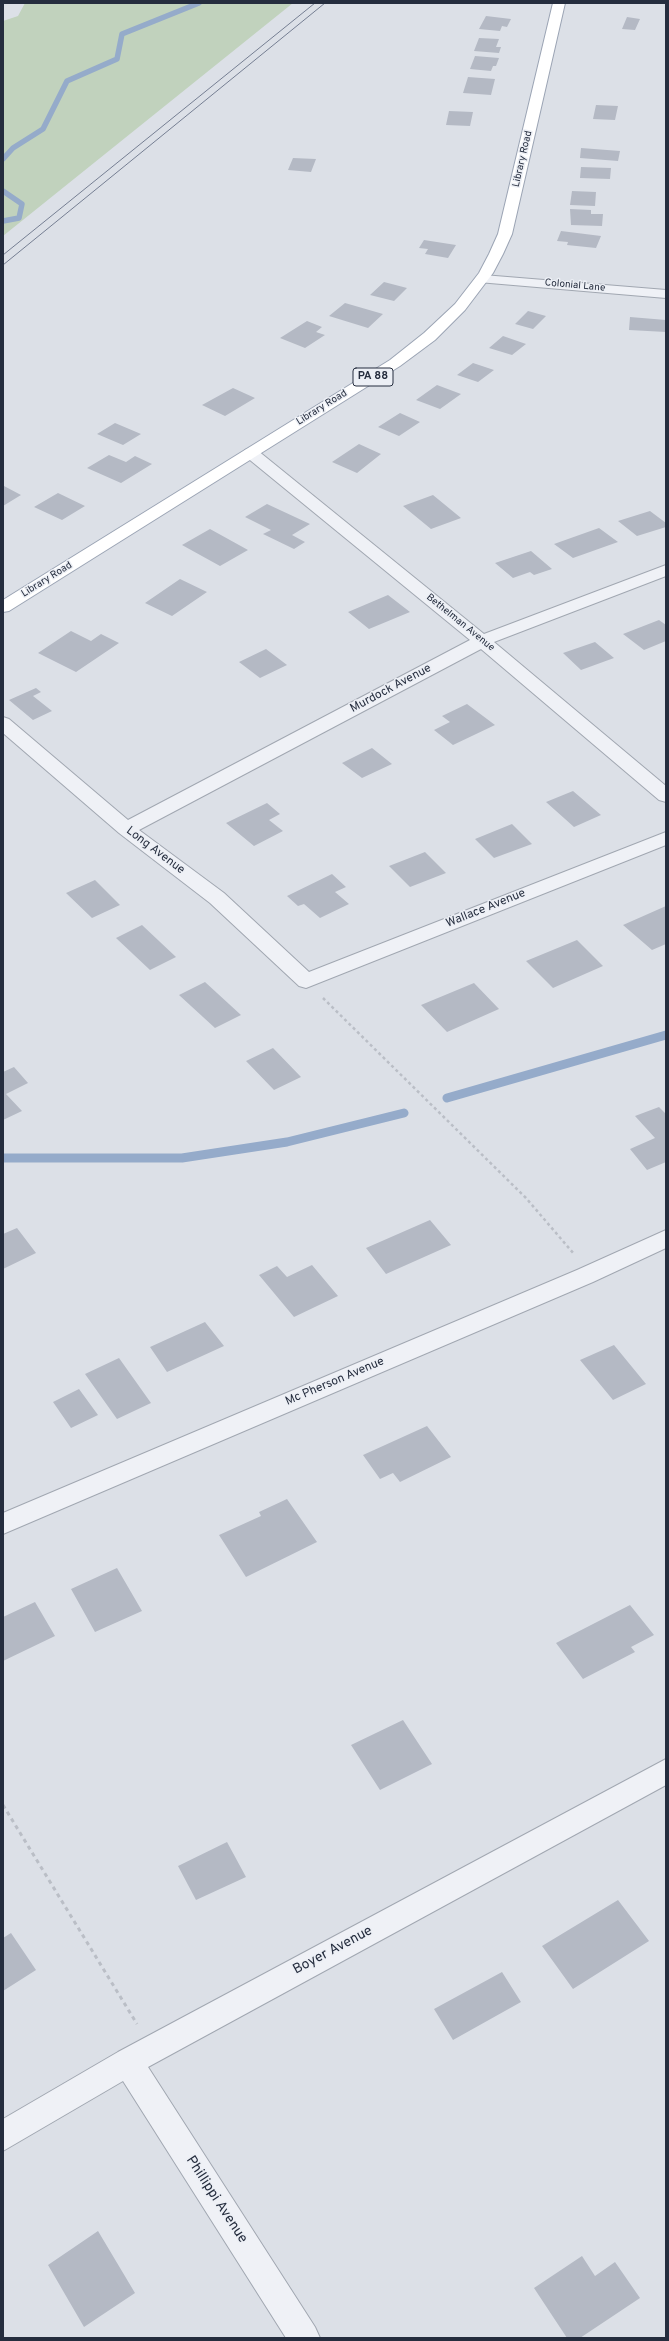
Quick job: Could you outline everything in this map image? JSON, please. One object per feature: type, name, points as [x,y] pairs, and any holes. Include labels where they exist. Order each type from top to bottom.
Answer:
[{"type":"main road","name":"Library Road","points":[[3,607],[251,453],[422,344],[464,303],[483,279],[496,257],[505,234],[559,3]]},
{"type":"street","name":"Colonial Lane","points":[[483,279],[666,294]]},
{"type":"street","name":"Bethelman Avenue","points":[[251,453],[482,641],[666,796]]},
{"type":"street","name":"Murdock Avenue","points":[[126,829],[482,641],[666,570]]},
{"type":"street","name":"Long Avenue","points":[[3,723],[126,829],[217,898],[306,981]]},
{"type":"street","name":"Wallace Avenue","points":[[306,981],[666,838]]},
{"type":"street","name":"Mc Pherson Avenue","points":[[3,1524],[590,1274],[666,1238]]},
{"type":"street","name":"Boyer Avenue","points":[[3,2136],[140,2055],[666,1771]]},
{"type":"street","name":"Phillippi Avenue","points":[[140,2055],[304,2338]]},
{"type":"path","points":[[306,981],[526,1198],[590,1274]]},
{"type":"path","points":[[3,1805],[140,2055]]},
{"type":"green space","points":[[25,3],[293,3],[3,236],[3,21],[18,16]]},
{"type":"building","points":[[486,16],[511,19],[507,27],[502,26],[500,31],[479,29]]},
{"type":"building","points":[[627,17],[640,19],[635,30],[622,29]]},
{"type":"building","points":[[479,38],[499,39],[496,47],[501,47],[499,53],[474,51]]},
{"type":"building","points":[[475,56],[499,58],[496,66],[493,66],[491,71],[470,69]]},
{"type":"building","points":[[468,77],[495,79],[491,95],[463,93]]},
{"type":"building","points":[[596,105],[618,106],[615,120],[593,119]]},
{"type":"building","points":[[449,111],[473,112],[470,126],[446,125]]},
{"type":"building","points":[[581,148],[620,151],[618,161],[580,158]]},
{"type":"building","points":[[293,158],[316,159],[311,172],[288,170]]},
{"type":"building","points":[[581,167],[611,168],[610,179],[580,178]]},
{"type":"building","points":[[572,191],[596,192],[595,206],[570,205]]},
{"type":"building","points":[[570,209],[591,210],[591,214],[603,214],[602,226],[571,225]]},
{"type":"building","points":[[561,231],[601,236],[596,248],[567,245],[568,242],[557,241]]},
{"type":"building","points":[[424,240],[456,245],[448,258],[425,254],[428,249],[419,248]]},
{"type":"building","points":[[384,282],[407,288],[394,301],[370,295]]},
{"type":"building","points":[[345,303],[383,314],[368,328],[329,316]]},
{"type":"building","points":[[528,311],[546,316],[533,329],[515,324]]},
{"type":"building","points":[[630,317],[666,320],[666,332],[629,330]]},
{"type":"building","points":[[307,321],[322,327],[316,332],[325,335],[305,348],[280,338]]},
{"type":"building","points":[[503,336],[526,344],[512,355],[489,348]]},
{"type":"building","points":[[473,363],[494,370],[478,382],[457,375]]},
{"type":"building","points":[[437,385],[461,394],[440,409],[416,400]]},
{"type":"building","points":[[233,388],[255,398],[225,416],[202,405]]},
{"type":"building","points":[[400,413],[420,422],[399,436],[378,427]]},
{"type":"building","points":[[115,423],[141,434],[123,445],[97,434]]},
{"type":"building","points":[[359,444],[381,454],[357,473],[332,462]]},
{"type":"building","points":[[109,455],[126,462],[135,456],[152,464],[121,483],[87,468]]},
{"type":"building","points":[[4,486],[21,495],[3,506]]},
{"type":"building","points":[[58,493],[85,506],[62,520],[34,507]]},
{"type":"building","points":[[433,495],[461,518],[431,529],[403,506]]},
{"type":"building","points":[[267,504],[310,524],[292,535],[305,542],[294,549],[263,534],[271,530],[245,517]]},
{"type":"building","points":[[650,511],[666,523],[666,527],[637,536],[618,521]]},
{"type":"building","points":[[599,528],[618,542],[573,558],[554,544]]},
{"type":"building","points":[[210,529],[248,550],[220,566],[182,545]]},
{"type":"building","points":[[531,551],[552,569],[534,575],[530,572],[513,578],[495,563]]},
{"type":"building","points":[[180,579],[207,592],[172,616],[145,603]]},
{"type":"building","points":[[388,595],[410,612],[369,629],[348,612]]},
{"type":"building","points":[[659,620],[666,625],[666,641],[644,650],[623,634]]},
{"type":"building","points":[[71,631],[91,641],[101,634],[119,643],[76,672],[38,653]]},
{"type":"building","points":[[595,642],[614,658],[581,670],[563,653]]},
{"type":"building","points":[[266,649],[287,665],[260,678],[239,662]]},
{"type":"building","points":[[36,688],[41,692],[33,696],[52,711],[33,720],[9,700]]},
{"type":"building","points":[[467,704],[495,725],[453,745],[434,730],[450,722],[442,716]]},
{"type":"building","points":[[372,748],[392,764],[362,778],[342,763]]},
{"type":"building","points":[[573,791],[601,815],[574,827],[546,802]]},
{"type":"building","points":[[267,803],[280,814],[269,820],[283,831],[254,846],[226,823]]},
{"type":"building","points":[[512,824],[532,844],[494,858],[475,839]]},
{"type":"building","points":[[425,852],[446,873],[410,887],[389,866]]},
{"type":"building","points":[[332,874],[346,887],[335,892],[349,904],[320,918],[304,904],[298,906],[287,896]]},
{"type":"building","points":[[95,880],[120,905],[92,918],[66,893]]},
{"type":"building","points":[[666,906],[666,944],[652,950],[623,925]]},
{"type":"building","points":[[142,925],[176,957],[150,970],[116,938]]},
{"type":"building","points":[[577,940],[603,966],[553,988],[526,961]]},
{"type":"building","points":[[205,982],[241,1015],[215,1028],[179,995]]},
{"type":"building","points":[[474,983],[499,1009],[447,1032],[421,1005]]},
{"type":"building","points":[[273,1048],[301,1077],[274,1090],[246,1061]]},
{"type":"building","points":[[14,1067],[28,1083],[6,1094],[22,1111],[3,1120],[3,1072]]},
{"type":"building","points":[[659,1107],[666,1114],[666,1162],[647,1170],[630,1149],[655,1138],[635,1116]]},
{"type":"building","points":[[430,1220],[451,1245],[386,1274],[366,1248]]},
{"type":"building","points":[[17,1228],[36,1253],[3,1269],[3,1234]]},
{"type":"building","points":[[312,1265],[338,1296],[294,1317],[259,1275],[277,1266],[287,1277]]},
{"type":"building","points":[[205,1322],[224,1346],[167,1372],[150,1347]]},
{"type":"building","points":[[614,1345],[646,1384],[613,1400],[580,1360]]},
{"type":"building","points":[[119,1358],[151,1403],[117,1419],[85,1374]]},
{"type":"building","points":[[79,1389],[98,1415],[71,1428],[53,1402]]},
{"type":"building","points":[[427,1426],[451,1457],[400,1482],[393,1473],[380,1479],[363,1455]]},
{"type":"building","points":[[287,1499],[317,1542],[246,1577],[219,1535],[261,1516],[259,1512]]},
{"type":"building","points":[[117,1568],[142,1611],[95,1632],[71,1589]]},
{"type":"building","points":[[35,1602],[55,1636],[3,1661],[3,1617]]},
{"type":"building","points":[[630,1605],[654,1635],[631,1647],[635,1652],[583,1679],[556,1643]]},
{"type":"building","points":[[403,1720],[432,1764],[380,1790],[351,1745]]},
{"type":"building","points":[[227,1842],[246,1877],[196,1900],[178,1866]]},
{"type":"building","points":[[618,1900],[649,1941],[573,1989],[542,1946]]},
{"type":"building","points":[[11,1933],[36,1970],[3,1991],[3,1938]]},
{"type":"building","points":[[502,1972],[521,2002],[453,2040],[434,2009]]},
{"type":"building","points":[[98,2231],[135,2293],[84,2327],[48,2265]]},
{"type":"building","points":[[582,2256],[595,2276],[615,2262],[640,2298],[580,2338],[567,2338],[534,2288]]},
{"type":"waterway","points":[[3,159],[13,148],[43,129],[67,81],[117,59],[122,34],[199,3]]},
{"type":"waterway","points":[[3,191],[22,204],[19,218],[3,221]]},
{"type":"waterway","points":[[447,1098],[666,1035]]},
{"type":"waterway","points":[[3,1158],[182,1158],[287,1142],[404,1113]]},
{"type":"tram line","points":[[3,255],[315,3]]},
{"type":"tram line","points":[[3,265],[325,3]]}]
